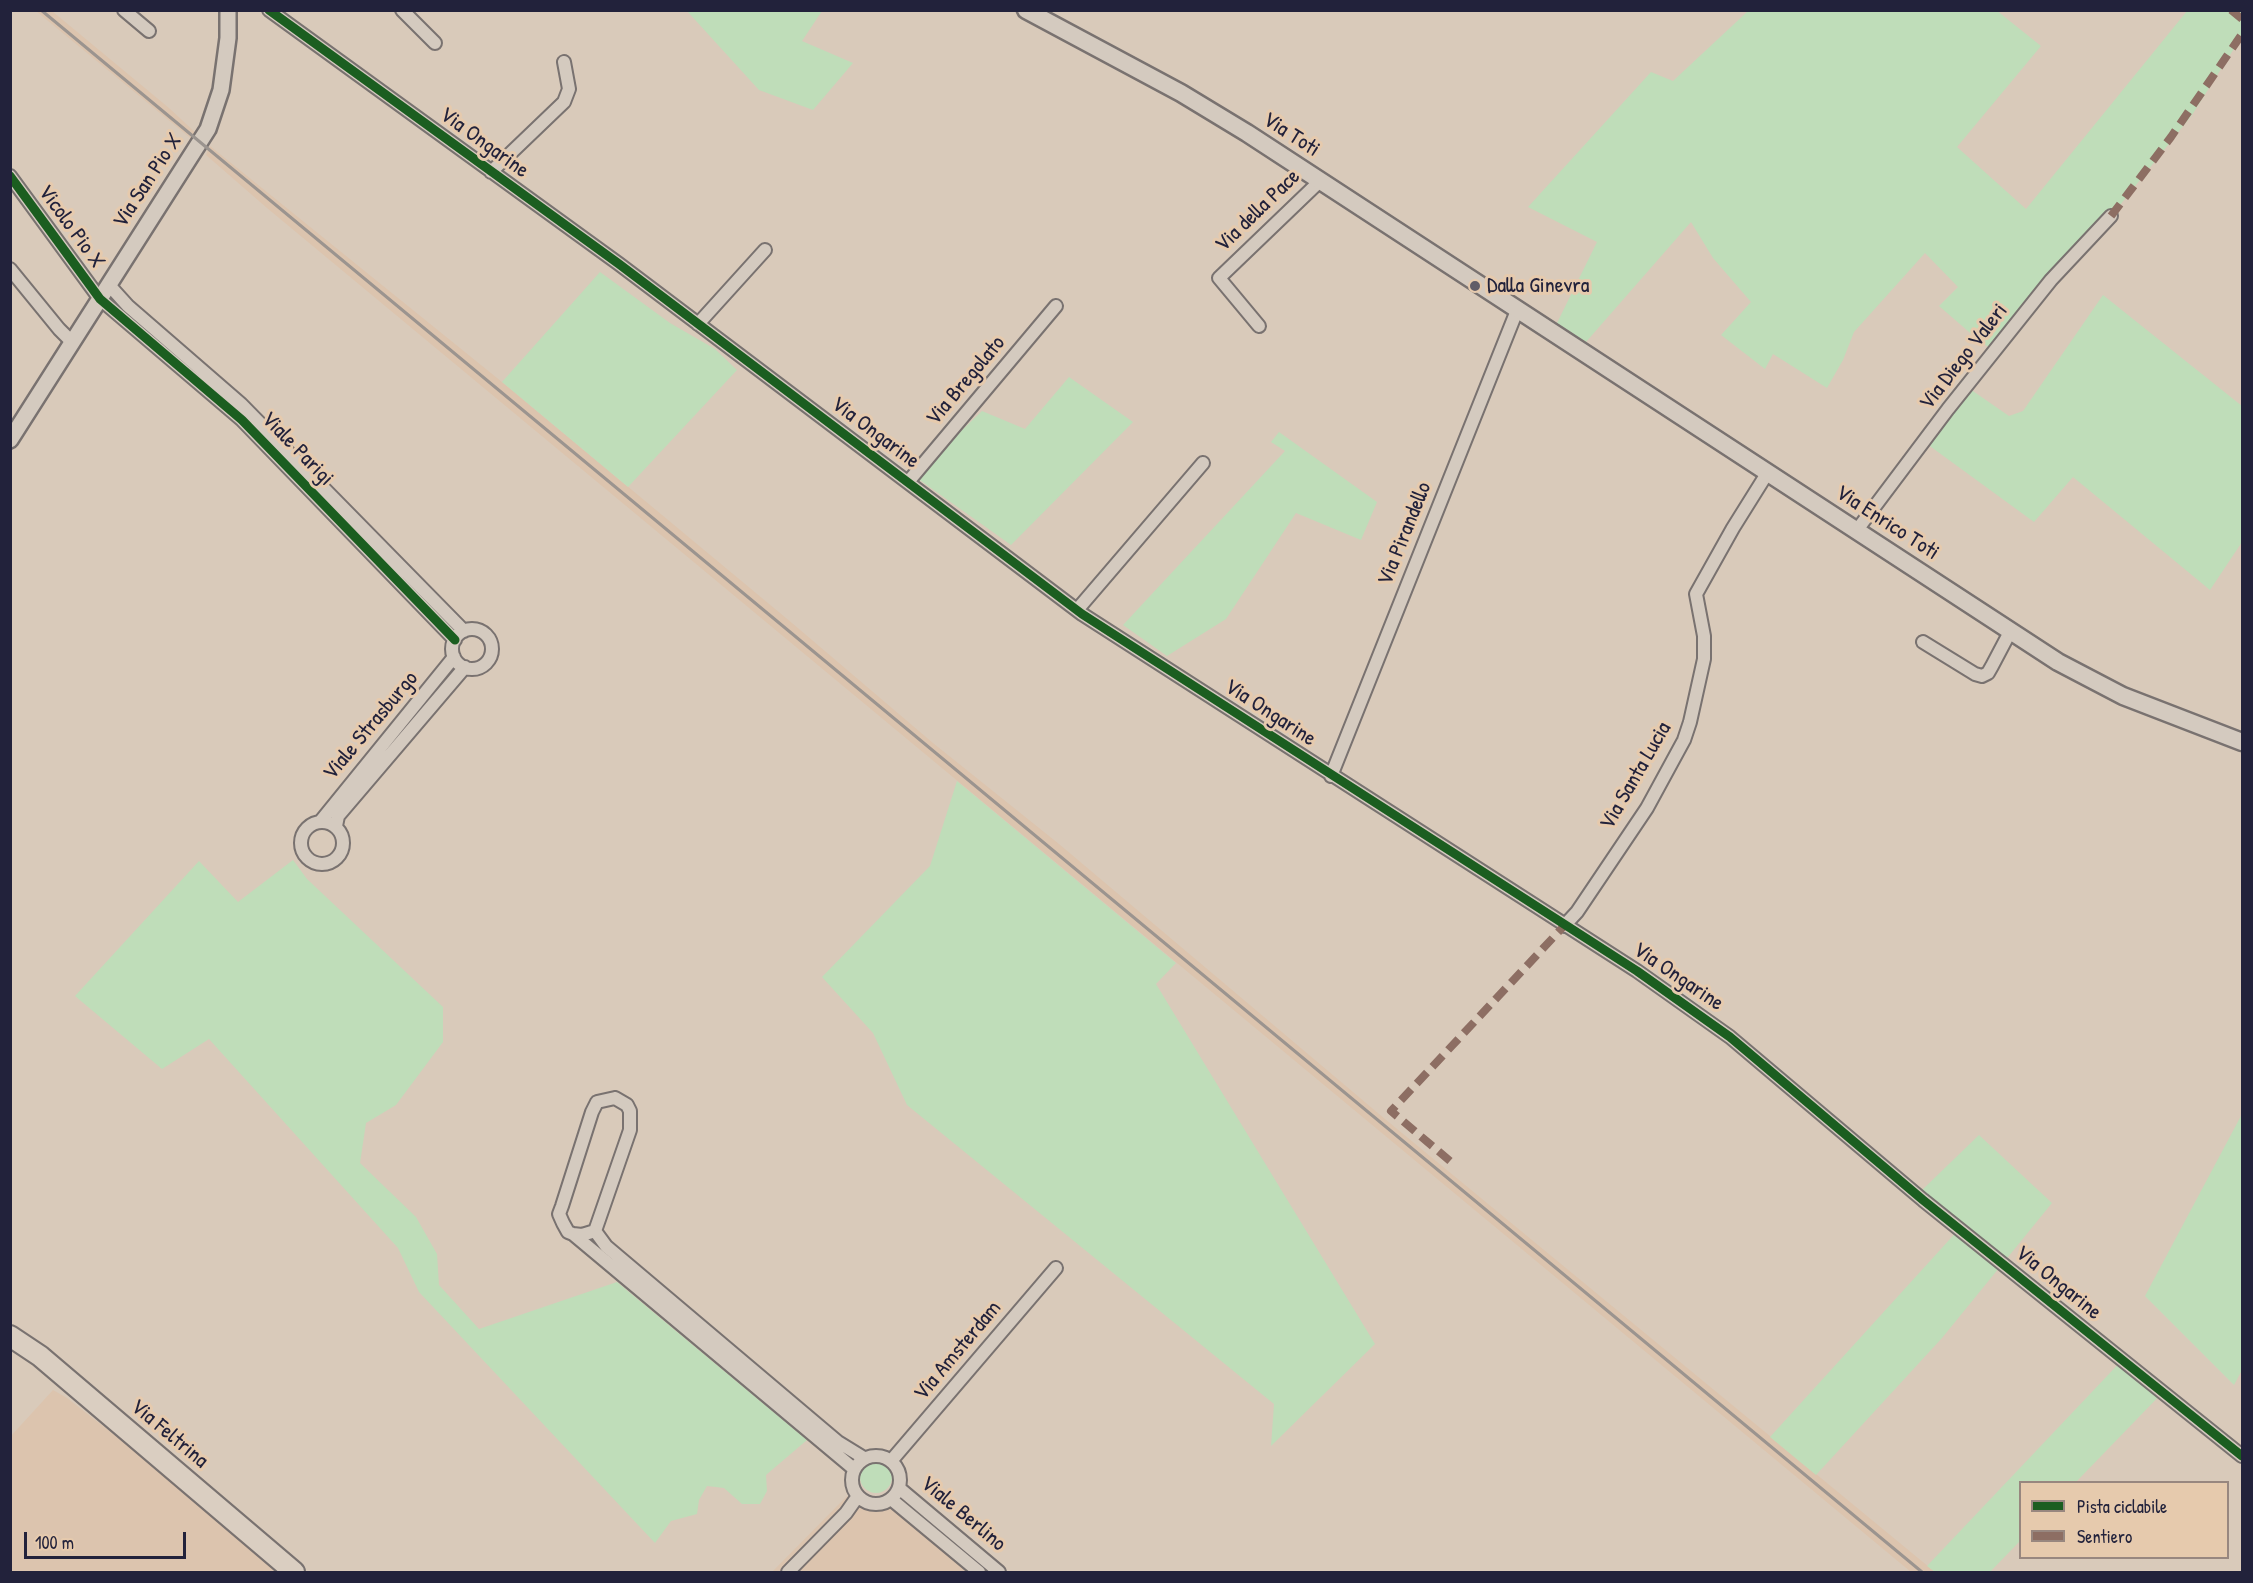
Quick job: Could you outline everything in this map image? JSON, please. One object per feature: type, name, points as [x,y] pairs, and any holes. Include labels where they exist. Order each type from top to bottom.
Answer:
[{"type":"main road","name":"Via Toti","points":[[1026,10],[1181,93],[1520,310]]},
{"type":"main road","name":"Via Enrico Toti","points":[[1520,310],[2058,662],[2123,696],[2242,742]]},
{"type":"main road","name":"Via Feltrina","points":[[10,1336],[40,1356],[294,1572]]},
{"type":"street","points":[[124,10],[148,31]]},
{"type":"street","name":"Via Ongarine","points":[[269,10],[619,264],[1077,610],[1331,776],[1637,971],[1730,1037],[1923,1200],[2242,1456]]},
{"type":"street","points":[[402,10],[435,43]]},
{"type":"street","name":"Via San Pio X","points":[[10,440],[208,129],[221,90],[228,17]]},
{"type":"street","points":[[491,172],[564,102],[569,89],[564,62]]},
{"type":"street","name":"Vicolo Pio X","points":[[10,177],[100,299]]},
{"type":"street","name":"Via della Pace","points":[[1259,326],[1219,278],[1320,181]]},
{"type":"street","name":"Via Diego Valeri","points":[[1857,530],[1948,409],[2051,279],[2111,216]]},
{"type":"street","points":[[698,324],[765,250]]},
{"type":"street","points":[[10,269],[72,342]]},
{"type":"street","name":"Viale Parigi","points":[[109,285],[128,306],[241,404],[464,631],[475,629],[485,634],[492,651],[486,662],[481,666],[465,667]]},
{"type":"street","name":"Viale Parigi","points":[[100,299],[242,420],[454,640]]},
{"type":"street","name":"Via Bregolato","points":[[908,482],[1056,306]]},
{"type":"street","name":"Via Pirandello","points":[[1331,776],[1520,310]]},
{"type":"street","points":[[1077,610],[1203,463]]},
{"type":"street","name":"Via Santa Lucia","points":[[1564,926],[1577,912],[1647,808],[1684,740],[1704,659],[1704,636],[1696,594],[1768,472]]},
{"type":"street","points":[[1923,642],[1982,676],[1988,673],[2012,630]]},
{"type":"street","points":[[464,631],[454,640],[453,651],[454,657],[465,667]]},
{"type":"street","name":"Viale Strasburgo","points":[[454,657],[320,822],[314,823],[304,831],[301,845],[307,858],[320,864],[332,862],[340,855],[343,850],[343,837],[336,826],[338,816],[465,667]]},
{"type":"street","points":[[320,822],[336,826]]},
{"type":"street","points":[[595,1231],[630,1130],[629,1108],[621,1100],[615,1098],[597,1102],[592,1112],[561,1206],[559,1214],[562,1223],[568,1232],[854,1469]]},
{"type":"street","points":[[573,1234],[582,1235],[595,1231]]},
{"type":"street","points":[[595,1231],[606,1246],[838,1442],[864,1458]]},
{"type":"street","name":"Via Amsterdam","points":[[891,1461],[1056,1268]]},
{"type":"street","points":[[788,1572],[846,1514],[858,1496],[852,1483],[854,1469],[864,1458],[878,1455],[891,1461]]},
{"type":"street","name":"Viale Berlino","points":[[858,1496],[871,1504],[891,1499],[899,1488],[899,1473],[891,1461]]},
{"type":"street","name":"Viale Berlino","points":[[899,1488],[999,1572]]},
{"type":"street","name":"Viale Berlino","points":[[891,1499],[979,1572]]},
{"type":"shaded area","points":[[36,11],[52,11],[169,108],[197,134],[194,141]]},
{"type":"shaded area","points":[[210,146],[502,382],[933,743],[1059,844],[1385,1119],[1935,1572],[1911,1572],[267,208],[206,155]]},
{"type":"shaded area","points":[[53,1390],[67,1398],[153,1465],[283,1572],[11,1572],[10,1437]]},
{"type":"shaded area","points":[[847,1496],[866,1509],[891,1509],[969,1572],[772,1572]]},
{"type":"green space","points":[[1996,10],[2041,46],[1957,147],[2026,209],[2187,11],[2242,11],[2242,36],[2192,115],[1998,354],[1939,306],[1958,287],[1925,253],[1854,332],[1843,360],[1827,388],[1773,354],[1765,369],[1721,335],[1751,302],[1713,258],[1691,222],[1586,342],[1557,323],[1597,242],[1528,207],[1651,72],[1673,81],[1748,11]]},
{"type":"green space","points":[[687,11],[822,11],[802,41],[853,63],[813,110],[759,90]]},
{"type":"green space","points":[[600,272],[670,323],[715,349],[737,370],[628,487],[502,382]]},
{"type":"green space","points":[[2103,295],[2242,406],[2242,542],[2210,590],[2073,477],[2034,522],[1927,444],[1970,389],[2009,416],[2023,411]]},
{"type":"green space","points":[[1069,377],[1133,422],[1011,545],[914,476],[982,411],[1025,429]]},
{"type":"green space","points":[[1279,432],[1377,502],[1361,540],[1296,513],[1226,619],[1167,656],[1123,625],[1285,451],[1271,442]]},
{"type":"green space","points":[[957,781],[1176,963],[1156,984],[1375,1344],[1271,1446],[1274,1404],[907,1105],[873,1033],[822,977],[930,866]]},
{"type":"green space","points":[[293,860],[307,879],[443,1007],[443,1042],[396,1105],[366,1123],[360,1163],[416,1217],[437,1254],[439,1285],[479,1329],[617,1282],[807,1440],[766,1475],[767,1491],[760,1504],[742,1504],[724,1488],[707,1486],[699,1500],[697,1514],[671,1521],[655,1543],[419,1292],[398,1248],[209,1039],[162,1069],[75,996],[199,861],[238,902]]},
{"type":"green space","points":[[2242,1114],[2242,1370],[2234,1385],[2145,1296]]},
{"type":"green space","points":[[1979,1135],[2052,1203],[1942,1338],[1816,1475],[1770,1437],[1960,1228],[1920,1192]]},
{"type":"green space","points":[[2126,1356],[2167,1388],[2077,1481],[2019,1481],[2019,1542],[1990,1572],[1935,1572],[1927,1566]]},
{"type":"green space","points":[[876,1461],[888,1465],[892,1477],[888,1489],[876,1493],[864,1489],[860,1477],[864,1465]]},
{"type":"railway","points":[[41,10],[1922,1572]]},
{"type":"marked path","points":[[2231,10],[2242,19]]},
{"type":"marked path","points":[[2111,216],[2171,137],[2242,34]]},
{"type":"marked path","points":[[1450,1161],[1391,1111],[1564,926]]},
{"type":"cycle path","points":[[269,10],[619,264],[1082,614],[1637,971],[1730,1037],[1923,1200],[2242,1456]]},
{"type":"cycle path","points":[[10,176],[100,299],[242,420],[455,640]]},
{"type":"place","name":"Dalla Ginevra","points":[[1475,286]]}]
